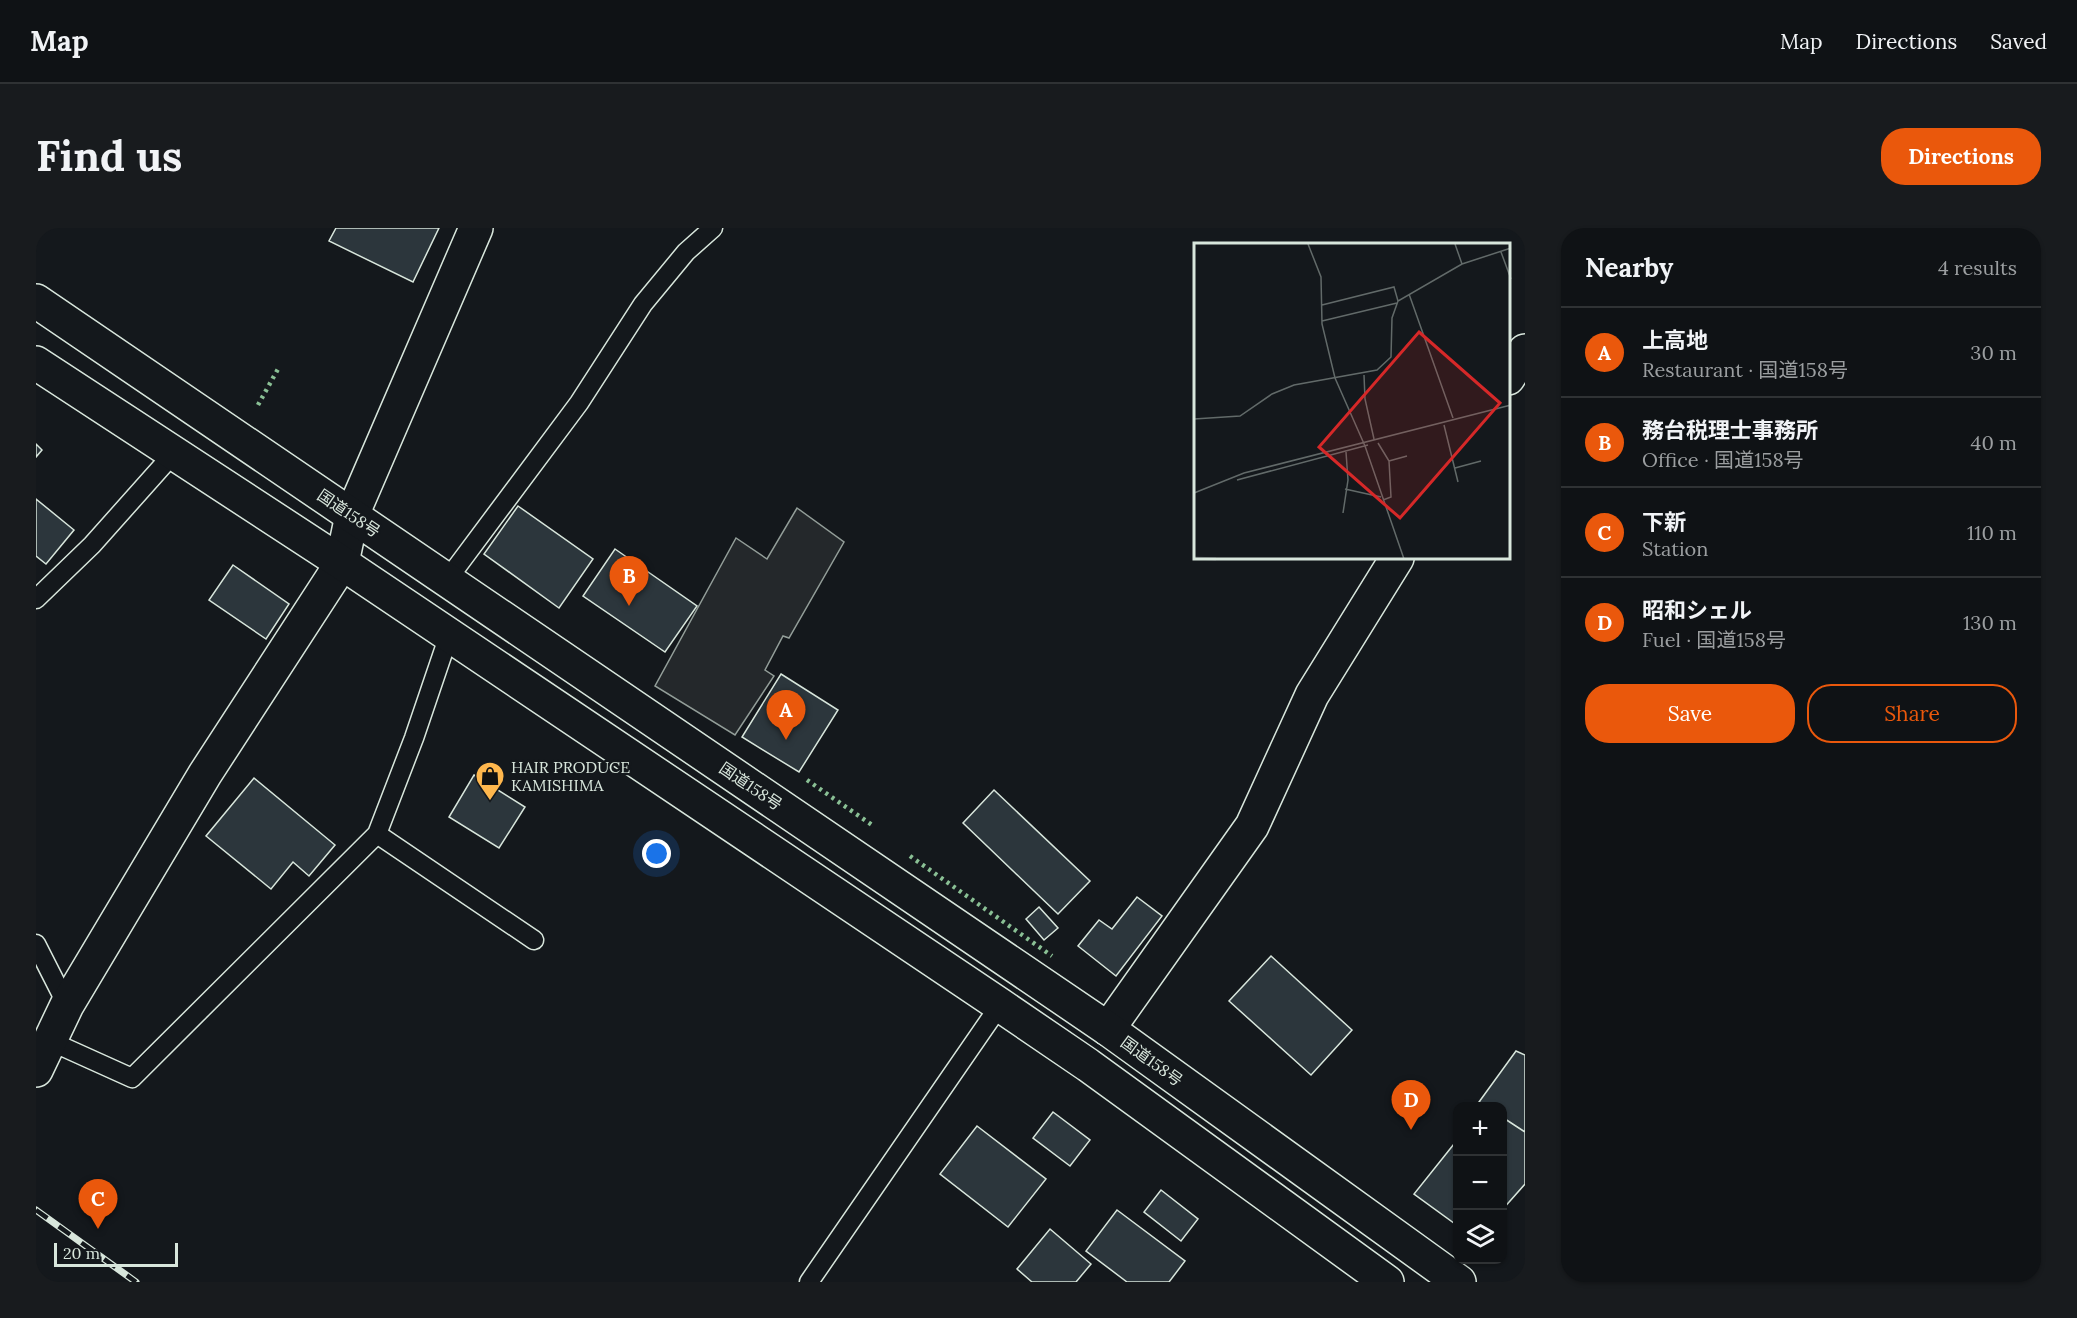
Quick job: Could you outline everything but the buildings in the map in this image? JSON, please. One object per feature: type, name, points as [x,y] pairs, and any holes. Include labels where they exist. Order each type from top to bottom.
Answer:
[{"type":"main road","points":[[43,1056],[67,1005],[205,774],[342,563],[352,515],[476,228]]},
{"type":"main road","name":"国道158号","points":[[36,301],[1108,1029],[1458,1282]]},
{"type":"main road","points":[[1510,376],[1525,351]]},
{"type":"main road","points":[[36,363],[342,563],[1000,1005],[1088,1065],[1387,1282]]},
{"type":"main road","points":[[1108,1029],[1252,826],[1312,695],[1396,560]]},
{"type":"lane","points":[[447,580],[579,403],[643,304],[686,252],[713,228]]},
{"type":"lane","points":[[36,598],[92,545],[174,453]]},
{"type":"lane","points":[[43,1056],[132,1077],[377,834],[414,738],[449,635]]},
{"type":"lane","points":[[377,834],[534,940]]},
{"type":"lane","points":[[36,944],[67,1005]]},
{"type":"lane","points":[[809,1282],[1000,1005]]},
{"type":"shaded area","points":[[797,508],[844,542],[789,638],[783,636],[765,670],[774,676],[735,735],[655,686],[736,538],[767,559]]},
{"type":"railway","points":[[36,1210],[136,1282]]},
{"type":"hedge","points":[[258,405],[278,369]]},
{"type":"hedge","points":[[807,780],[872,825]]},
{"type":"hedge","points":[[910,856],[1052,956]]},
{"type":"place","name":"務台税理士事務所","points":[[629,606]]},
{"type":"place","name":"上高地","points":[[786,740]]},
{"type":"place","name":"HAIR PRODUCE KAMISHIMA","points":[[490,802]]},
{"type":"place","name":"昭和シェル","points":[[1411,1130]]},
{"type":"place","name":"下新","points":[[98,1229]]}]
